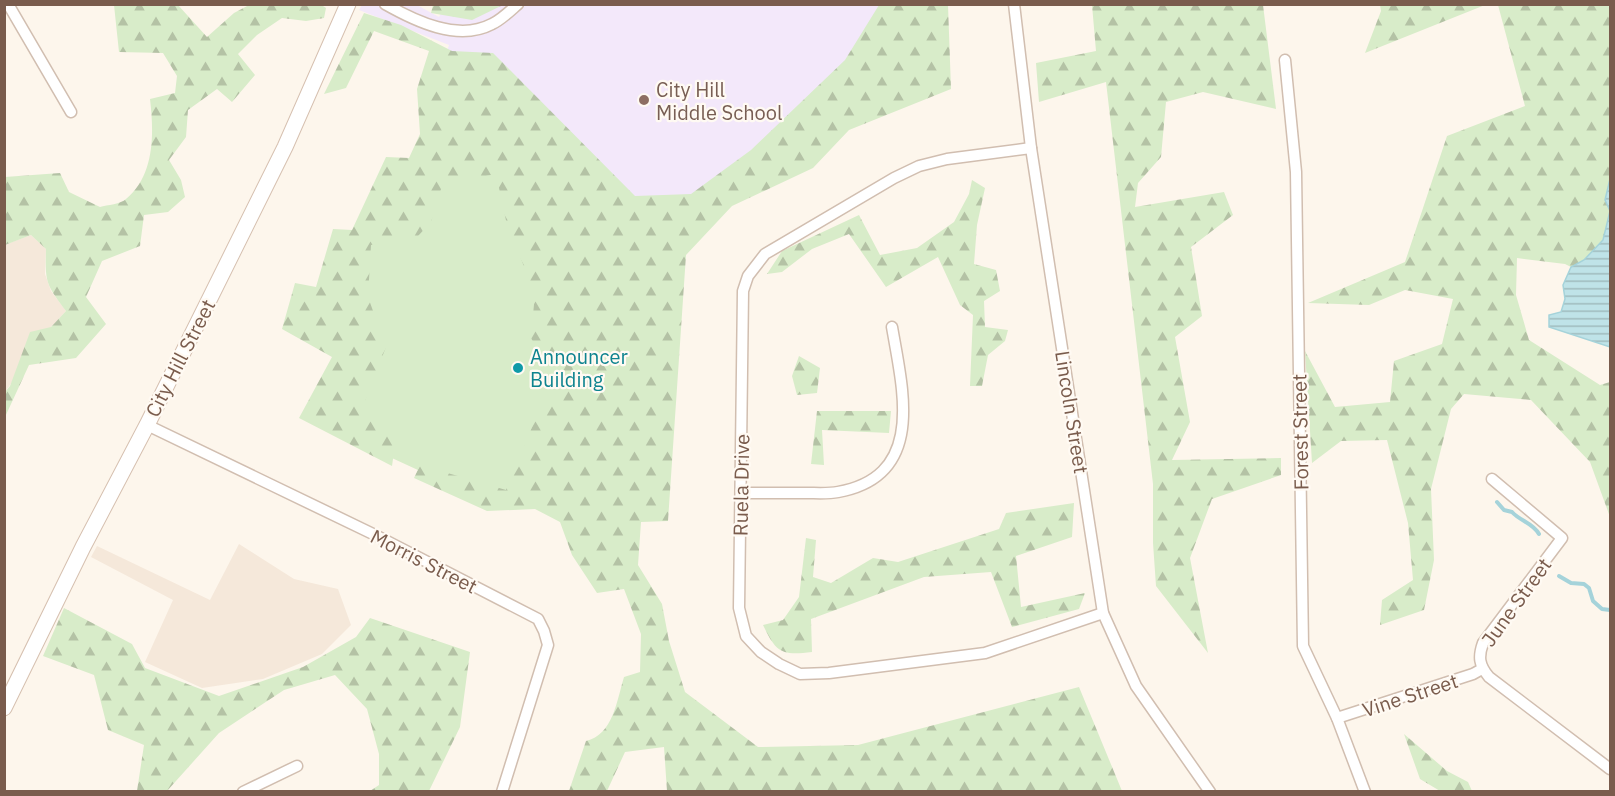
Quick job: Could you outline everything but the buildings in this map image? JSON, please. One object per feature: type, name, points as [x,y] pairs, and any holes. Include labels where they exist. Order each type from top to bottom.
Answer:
[{"type":"street","points":[[8,4],[71,112]]},
{"type":"street","name":"City Hill Street","points":[[4,708],[285,147],[348,4]]},
{"type":"street","points":[[385,4],[436,28],[474,30],[492,24],[518,4]]},
{"type":"street","name":"Lincoln Street","points":[[1014,4],[1031,148],[1103,613],[1136,686],[1210,792]]},
{"type":"street","name":"Forest Street","points":[[1285,60],[1296,172],[1303,646],[1337,718],[1365,792]]},
{"type":"street","name":"Ruela Drive","points":[[1031,148],[975,154],[919,166],[775,247],[756,264],[748,276],[743,291],[739,608],[746,636],[761,652],[800,674],[829,673],[985,653],[1103,613]]},
{"type":"street","points":[[742,493],[837,492],[865,484],[886,470],[898,450],[903,431],[902,388],[892,327]]},
{"type":"street","name":"Morris Street","points":[[147,425],[373,534],[538,619],[548,645],[502,792]]},
{"type":"street","name":"June Street","points":[[1492,479],[1562,538],[1483,643],[1479,660],[1482,669],[1489,677],[1611,769]]},
{"type":"street","name":"Vine Street","points":[[1337,718],[1473,674],[1482,669]]},
{"type":"street","points":[[243,792],[297,766]]},
{"type":"shaded area","name":"City Hill Middle School","points":[[446,4],[903,5],[792,170],[653,215],[414,154],[449,45],[359,10],[362,5],[417,5],[439,17]]},
{"type":"shaded area","points":[[31,235],[46,249],[45,274],[51,291],[66,311],[51,327],[5,392],[4,245]]},
{"type":"shaded area","points":[[239,544],[294,579],[338,589],[351,625],[322,654],[263,679],[202,688],[145,662],[173,600],[91,557],[97,546],[210,600]]},
{"type":"green space","points":[[320,4],[326,8],[324,18],[306,21],[282,18],[257,35],[238,54],[255,75],[232,102],[217,89],[188,110],[186,137],[169,160],[181,180],[185,197],[168,212],[144,215],[140,246],[102,261],[86,297],[106,324],[76,358],[29,365],[5,417],[5,392],[10,386],[30,332],[51,327],[66,311],[48,283],[46,249],[31,235],[5,245],[5,177],[60,173],[69,192],[100,207],[124,201],[136,189],[147,166],[152,139],[150,99],[175,93],[177,76],[163,53],[119,52],[114,5],[178,5],[207,37],[234,13],[249,5]]},
{"type":"green space","points":[[433,4],[503,5],[472,20],[431,13]]},
{"type":"green space","points":[[1380,4],[1485,5],[1365,53],[1381,11]]},
{"type":"green space","points":[[879,5],[948,5],[951,89],[849,130],[813,168],[732,206],[686,255],[668,521],[641,522],[638,565],[662,604],[669,641],[685,692],[758,747],[858,745],[1079,687],[1122,791],[667,791],[664,747],[625,752],[607,791],[569,791],[586,741],[602,732],[608,724],[624,677],[640,672],[641,634],[624,589],[597,593],[572,555],[560,522],[535,509],[487,511],[414,478],[420,465],[506,490],[560,359],[539,352],[531,338],[535,293],[507,225],[496,174],[470,179],[441,189],[431,222],[418,236],[371,245],[368,297],[386,347],[361,411],[396,438],[392,466],[299,418],[332,357],[282,329],[295,283],[316,287],[333,229],[352,230],[386,157],[409,158],[420,134],[417,89],[429,51],[374,31],[346,88],[324,94],[364,13],[401,25],[452,51],[493,53],[635,196],[691,194],[751,150],[845,60]]},
{"type":"green space","points":[[1092,5],[1263,5],[1276,109],[1203,92],[1166,102],[1161,157],[1138,183],[1135,207],[1224,192],[1233,215],[1191,247],[1202,316],[1175,337],[1190,422],[1172,460],[1281,458],[1281,475],[1212,499],[1190,558],[1208,653],[1156,586],[1153,484],[1106,82],[1039,102],[1036,63],[1096,51]]},
{"type":"green space","points":[[1498,5],[1610,5],[1610,179],[1605,200],[1610,211],[1603,241],[1584,260],[1571,267],[1565,264],[1517,258],[1516,295],[1529,340],[1600,385],[1610,382],[1610,517],[1590,462],[1531,400],[1464,394],[1451,409],[1431,489],[1434,560],[1424,610],[1380,625],[1382,600],[1413,580],[1408,523],[1387,440],[1341,441],[1312,463],[1305,351],[1335,407],[1390,402],[1394,361],[1442,344],[1453,299],[1405,290],[1369,305],[1308,303],[1405,262],[1447,136],[1525,106]]},
{"type":"green space","points":[[458,165],[501,174],[540,293],[539,352],[560,358],[514,496],[481,499],[344,436],[358,244]]},
{"type":"green space","points":[[972,180],[985,188],[977,225],[974,264],[996,270],[1000,291],[984,301],[985,327],[1008,330],[1005,341],[988,355],[982,386],[970,386],[973,315],[960,305],[938,257],[886,287],[849,234],[812,249],[782,272],[767,274],[782,251],[859,215],[880,255],[917,248],[954,222],[969,194]]},
{"type":"green space","points":[[799,356],[820,368],[817,393],[797,395],[792,376]]},
{"type":"green space","points":[[817,411],[891,411],[889,433],[822,430],[824,465],[811,464]]},
{"type":"green space","points":[[1074,503],[1072,537],[1016,556],[1021,607],[1085,593],[1079,609],[1012,627],[991,572],[924,577],[811,619],[812,652],[793,653],[781,650],[772,641],[763,625],[783,620],[799,597],[806,538],[816,540],[813,577],[831,583],[873,558],[898,562],[999,529],[1006,513]]},
{"type":"green space","points":[[64,608],[132,644],[145,668],[219,696],[303,667],[356,637],[370,618],[470,652],[460,727],[429,791],[370,791],[379,785],[379,754],[367,709],[335,675],[284,690],[219,733],[167,791],[137,791],[144,745],[108,730],[94,675],[43,656]]},
{"type":"green space","points":[[1404,734],[1447,771],[1468,782],[1472,791],[1440,791],[1420,779]]},
{"type":"water","points":[[1610,179],[1610,211],[1605,200]]},
{"type":"water","points":[[1610,211],[1610,347],[1549,327],[1549,315],[1561,312],[1565,299],[1563,285],[1571,267],[1584,260],[1603,240]]},
{"type":"waterway","points":[[1497,502],[1504,510],[1512,512],[1539,534]]},
{"type":"waterway","points":[[1559,576],[1571,583],[1584,584],[1589,588],[1593,601],[1602,609],[1610,610]]},
{"type":"place","name":"City Hill Middle School","points":[[644,100]]},
{"type":"place","name":"Announcer Building","points":[[518,368]]}]
